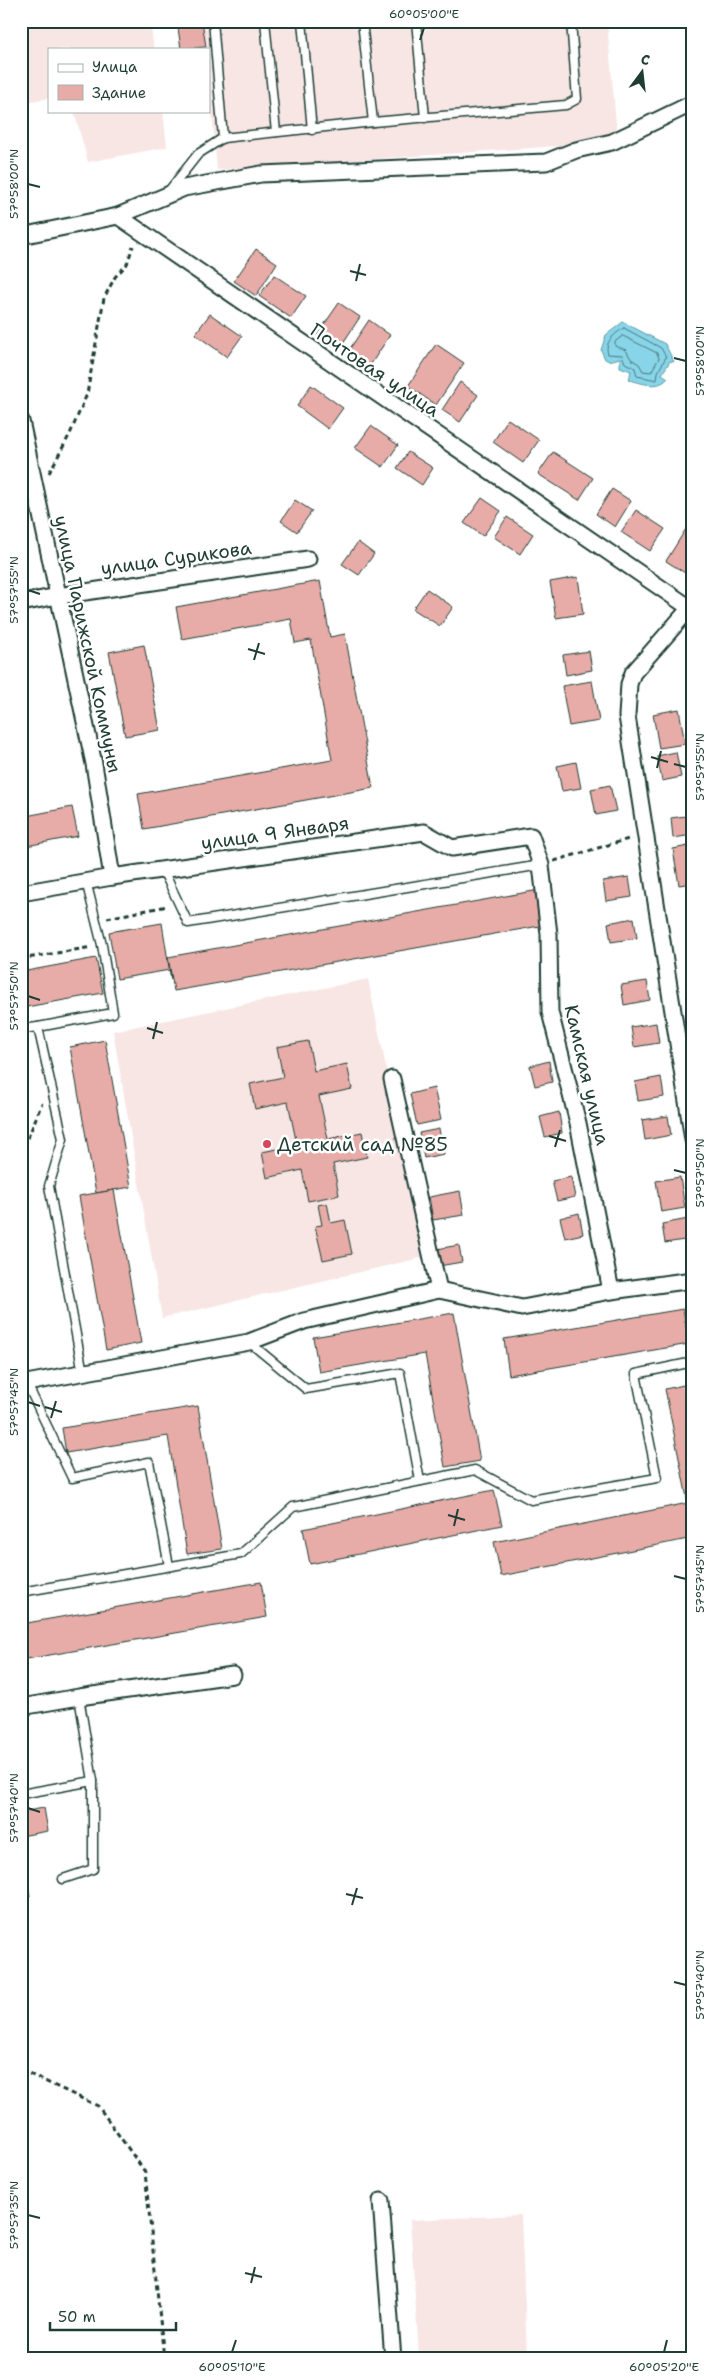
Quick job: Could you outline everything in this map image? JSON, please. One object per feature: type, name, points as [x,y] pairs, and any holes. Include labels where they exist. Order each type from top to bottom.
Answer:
[{"type":"street","points":[[21,236],[118,216],[184,188],[208,182],[261,174],[541,163],[576,150],[612,142],[693,103]]},
{"type":"street","name":"Почтовая улица","points":[[118,216],[138,232],[691,609]]},
{"type":"street","name":"улица Парижской Коммуны","points":[[21,421],[94,764],[112,877]]},
{"type":"street","name":"улица Сурикова","points":[[21,603],[308,559]]},
{"type":"street","points":[[691,609],[633,673],[629,684],[627,716],[693,1140]]},
{"type":"street","name":"улица 9 Января","points":[[21,893],[112,877],[424,832],[452,848],[531,836]]},
{"type":"street","name":"Камская улица","points":[[531,836],[541,865],[549,934],[550,1012],[578,1123],[611,1291]]},
{"type":"street","points":[[392,1078],[439,1290]]},
{"type":"street","points":[[24,1384],[249,1342],[304,1321],[439,1290],[522,1308],[611,1291],[693,1280]]},
{"type":"street","points":[[21,1708],[79,1697],[232,1675]]},
{"type":"street","points":[[381,2201],[393,2359]]},
{"type":"lane","points":[[213,21],[223,138]]},
{"type":"lane","points":[[264,21],[276,132]]},
{"type":"lane","points":[[302,21],[312,130]]},
{"type":"lane","points":[[362,21],[373,122]]},
{"type":"lane","points":[[416,21],[425,118]]},
{"type":"lane","points":[[165,196],[198,154],[223,138],[373,122],[566,105],[577,99],[571,21]]},
{"type":"lane","points":[[163,870],[188,923],[541,865]]},
{"type":"lane","points":[[21,1029],[113,1013],[102,945],[86,881]]},
{"type":"lane","points":[[38,1026],[63,1139],[49,1186],[83,1373]]},
{"type":"lane","points":[[249,1342],[306,1389],[400,1374],[420,1481]]},
{"type":"lane","points":[[21,1592],[240,1554],[292,1507],[475,1470],[531,1500],[657,1478],[636,1374],[693,1362]]},
{"type":"lane","points":[[24,1384],[72,1478],[149,1462],[170,1566]]},
{"type":"lane","points":[[63,1878],[93,1869],[93,1781],[79,1697]]},
{"type":"lane","points":[[21,1794],[93,1781]]},
{"type":"path","points":[[36,495],[79,414],[87,394],[104,298],[115,277],[127,264],[138,232]]},
{"type":"path","points":[[541,865],[644,834]]},
{"type":"path","points":[[96,920],[178,904]]},
{"type":"path","points":[[21,959],[102,945]]},
{"type":"path","points":[[21,1155],[51,1080]]},
{"type":"path","points":[[21,2070],[98,2106],[144,2172],[164,2359]]},
{"type":"shaded area","points":[[21,21],[150,21],[154,48],[48,48],[48,98],[21,103]]},
{"type":"shaded area","points":[[202,21],[607,21],[617,135],[572,145],[217,170],[210,92],[210,48],[206,48]]},
{"type":"shaded area","points":[[74,112],[163,112],[167,147],[88,162]]},
{"type":"shaded area","name":"Детский сад №85","points":[[368,979],[425,1257],[162,1318],[113,1031]]},
{"type":"shaded area","points":[[521,2215],[527,2354],[419,2356],[410,2220]]},
{"type":"water","points":[[623,322],[665,344],[674,362],[670,361],[662,374],[668,378],[664,382],[650,385],[629,380],[631,371],[620,367],[620,358],[609,361],[605,359],[601,350],[606,335]]},
{"type":"building","points":[[177,21],[202,21],[206,47],[181,48]]},
{"type":"building","points":[[256,249],[277,263],[256,296],[234,281]]},
{"type":"building","points":[[274,275],[306,296],[291,318],[259,296]]},
{"type":"building","points":[[339,303],[360,317],[339,349],[317,335]]},
{"type":"building","points":[[210,314],[242,336],[227,357],[195,334]]},
{"type":"building","points":[[369,320],[390,335],[369,367],[347,353]]},
{"type":"building","points":[[436,344],[464,363],[436,405],[408,386]]},
{"type":"building","points":[[460,382],[478,395],[460,422],[442,410]]},
{"type":"building","points":[[311,385],[343,408],[328,429],[297,406]]},
{"type":"building","points":[[508,419],[539,440],[523,463],[493,442]]},
{"type":"building","points":[[371,426],[398,445],[383,467],[355,448]]},
{"type":"building","points":[[408,452],[433,468],[422,485],[397,468]]},
{"type":"building","points":[[553,452],[593,478],[579,500],[538,474]]},
{"type":"building","points":[[612,489],[631,501],[615,527],[596,514]]},
{"type":"building","points":[[482,498],[501,511],[483,536],[464,523]]},
{"type":"building","points":[[295,500],[312,511],[297,532],[281,521]]},
{"type":"building","points":[[636,510],[665,529],[650,551],[621,532]]},
{"type":"building","points":[[507,517],[533,534],[520,554],[494,537]]},
{"type":"building","points":[[689,524],[693,526],[693,578],[666,561]]},
{"type":"building","points":[[358,542],[374,554],[359,575],[342,564]]},
{"type":"building","points":[[578,577],[583,614],[556,618],[550,582]]},
{"type":"building","points":[[320,581],[330,637],[345,634],[373,788],[144,829],[138,794],[332,760],[311,640],[295,643],[291,619],[182,639],[176,607]]},
{"type":"building","points":[[427,589],[453,607],[440,626],[413,609]]},
{"type":"building","points":[[144,645],[160,730],[125,736],[109,652]]},
{"type":"building","points":[[589,651],[592,670],[566,675],[563,655]]},
{"type":"building","points":[[592,681],[599,721],[569,726],[562,686]]},
{"type":"building","points":[[679,709],[685,744],[659,748],[653,714]]},
{"type":"building","points":[[676,752],[681,777],[662,781],[657,756]]},
{"type":"building","points":[[576,762],[581,788],[562,791],[557,766]]},
{"type":"building","points":[[610,785],[616,811],[596,815],[591,789]]},
{"type":"building","points":[[72,807],[78,836],[21,847],[21,817]]},
{"type":"building","points":[[693,815],[693,835],[673,838],[671,818]]},
{"type":"building","points":[[693,845],[693,883],[679,885],[673,849]]},
{"type":"building","points":[[629,877],[632,897],[606,901],[603,881]]},
{"type":"building","points":[[539,890],[545,925],[174,991],[168,957]]},
{"type":"building","points":[[634,918],[637,938],[611,942],[608,923]]},
{"type":"building","points":[[162,923],[169,970],[117,979],[109,932]]},
{"type":"building","points":[[96,958],[103,993],[21,1008],[21,972]]},
{"type":"building","points":[[647,981],[650,1000],[624,1005],[621,985]]},
{"type":"building","points":[[656,1023],[659,1043],[634,1047],[631,1027]]},
{"type":"building","points":[[105,1040],[131,1187],[96,1193],[70,1047]]},
{"type":"building","points":[[308,1041],[314,1071],[347,1064],[352,1089],[319,1096],[328,1139],[362,1132],[367,1157],[333,1164],[339,1195],[308,1201],[302,1170],[267,1178],[262,1152],[297,1145],[288,1102],[255,1109],[250,1084],[283,1077],[277,1047]]},
{"type":"building","points":[[549,1061],[552,1082],[535,1086],[530,1066]]},
{"type":"building","points":[[661,1077],[664,1097],[638,1101],[635,1082]]},
{"type":"building","points":[[434,1088],[441,1120],[417,1125],[410,1094]]},
{"type":"building","points":[[559,1112],[562,1133],[545,1137],[540,1117]]},
{"type":"building","points":[[668,1116],[671,1135],[645,1140],[642,1120]]},
{"type":"building","points":[[439,1129],[444,1154],[424,1158],[419,1133]]},
{"type":"building","points":[[571,1177],[575,1197],[557,1201],[552,1181]]},
{"type":"building","points":[[680,1177],[685,1208],[661,1212],[656,1181]]},
{"type":"building","points":[[114,1190],[141,1343],[106,1350],[79,1196]]},
{"type":"building","points":[[460,1191],[464,1215],[433,1220],[429,1197]]},
{"type":"building","points":[[327,1203],[331,1223],[345,1220],[352,1254],[323,1260],[315,1226],[322,1225],[318,1205]]},
{"type":"building","points":[[579,1213],[583,1234],[565,1238],[560,1218]]},
{"type":"building","points":[[688,1219],[691,1239],[665,1243],[662,1224]]},
{"type":"building","points":[[459,1245],[462,1262],[439,1266],[437,1249]]},
{"type":"building","points":[[683,1309],[689,1344],[509,1375],[504,1339]]},
{"type":"building","points":[[454,1313],[480,1461],[445,1467],[425,1354],[319,1372],[313,1337]]},
{"type":"building","points":[[693,1383],[693,1538],[501,1576],[494,1542],[688,1503],[665,1389]]},
{"type":"building","points":[[198,1406],[222,1549],[187,1554],[168,1436],[66,1453],[62,1428]]},
{"type":"building","points":[[21,1418],[24,1418],[27,1434],[21,1435]]},
{"type":"building","points":[[494,1490],[502,1525],[310,1564],[303,1529]]},
{"type":"building","points":[[261,1582],[267,1617],[21,1660],[21,1624]]},
{"type":"building","points":[[44,1808],[48,1831],[21,1836],[21,1812]]},
{"type":"building","points":[[21,1848],[30,1896],[21,1897]]},
{"type":"place","name":"Детский сад №85","points":[[267,1144]]}]
